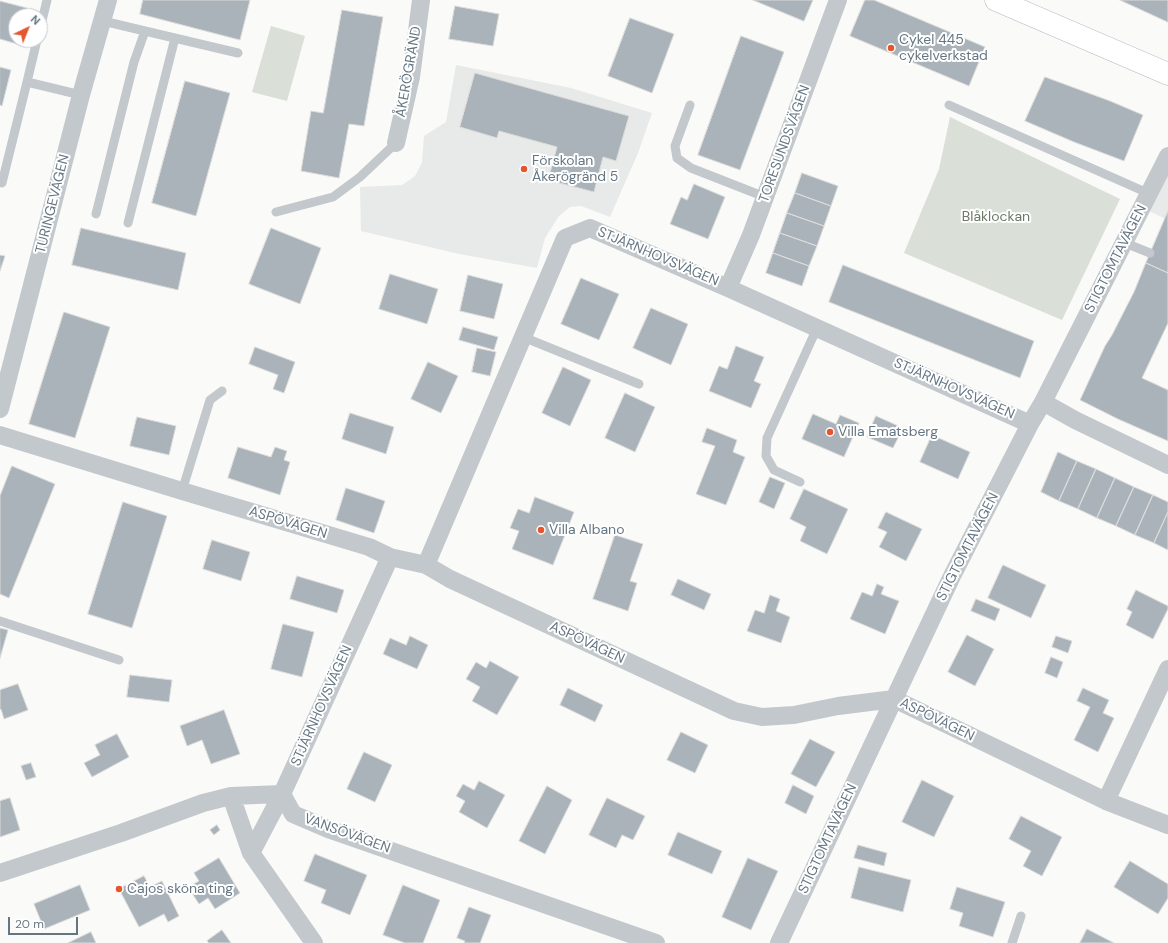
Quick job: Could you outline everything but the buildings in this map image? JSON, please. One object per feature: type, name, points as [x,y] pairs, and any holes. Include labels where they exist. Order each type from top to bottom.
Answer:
[{"type":"street","name":"TURINGEVÄGEN","points":[[0,409],[81,95],[108,0]]},
{"type":"street","name":"ÅKERÖGRÄND","points":[[396,143],[411,77],[421,0]]},
{"type":"street","name":"TORESUNDSVÄGEN","points":[[728,288],[751,235],[838,0]]},
{"type":"street","points":[[996,0],[1165,71]]},
{"type":"street","name":"STIGTOMTAVÄGEN","points":[[779,943],[952,576],[1125,243],[1168,156]]},
{"type":"street","name":"STJÄRNHOVSVÄGEN","points":[[426,565],[565,238],[590,228],[728,288],[1030,424]]},
{"type":"street","points":[[1043,402],[1075,420],[1168,465]]},
{"type":"street","name":"ASPÖVÄGEN","points":[[0,435],[369,547],[390,557],[426,565],[450,579],[734,711],[762,717],[782,716],[838,706],[894,699],[1106,801],[1168,825]]},
{"type":"street","name":"STJÄRNHOVSVÄGEN","points":[[251,853],[282,794],[390,557]]},
{"type":"street","points":[[1106,801],[1168,669]]},
{"type":"street","points":[[0,873],[121,833],[203,803],[231,796],[282,794]]},
{"type":"street","name":"VANSÖVÄGEN","points":[[282,794],[293,814],[328,829],[656,943]]},
{"type":"street","points":[[231,796],[251,853],[314,943]]},
{"type":"lane","points":[[103,21],[238,54]]},
{"type":"lane","points":[[96,214],[134,62],[145,31]]},
{"type":"lane","points":[[128,223],[175,38]]},
{"type":"lane","points":[[2,183],[35,48]]},
{"type":"lane","points":[[27,82],[81,95]]},
{"type":"lane","points":[[690,105],[675,146],[677,158],[691,168],[765,197]]},
{"type":"lane","points":[[949,105],[1150,194]]},
{"type":"lane","points":[[276,212],[333,197],[360,177],[396,143]]},
{"type":"lane","points":[[1125,243],[1150,253]]},
{"type":"lane","points":[[800,482],[774,470],[766,456],[767,438],[817,328]]},
{"type":"lane","points":[[523,337],[639,384]]},
{"type":"lane","points":[[182,491],[210,400],[222,391]]},
{"type":"lane","points":[[0,621],[119,660]]},
{"type":"lane","points":[[1012,943],[1021,916]]},
{"type":"shaded area","name":"Förskolan Åkerögränd 5","points":[[456,65],[571,88],[652,113],[638,153],[610,217],[581,206],[570,207],[559,216],[545,238],[537,268],[459,254],[361,231],[360,187],[402,185],[415,176],[422,162],[424,136],[446,122]]},
{"type":"shaded area","points":[[1168,171],[1168,220],[1149,211]]},
{"type":"green space","points":[[271,26],[305,36],[287,101],[252,92]]},
{"type":"green space","name":"Blåklockan","points":[[950,117],[1120,199],[1062,320],[904,253],[939,169]]},
{"type":"place","name":"Cykel 445 cykelverkstad","points":[[891,48]]},
{"type":"place","name":"Förskolan Åkerögränd 5","points":[[524,169]]},
{"type":"place","name":"Villa Ematsberg","points":[[830,432]]},
{"type":"place","name":"Villa Albano","points":[[541,530]]},
{"type":"place","name":"Cajos sköna ting","points":[[119,889]]}]
